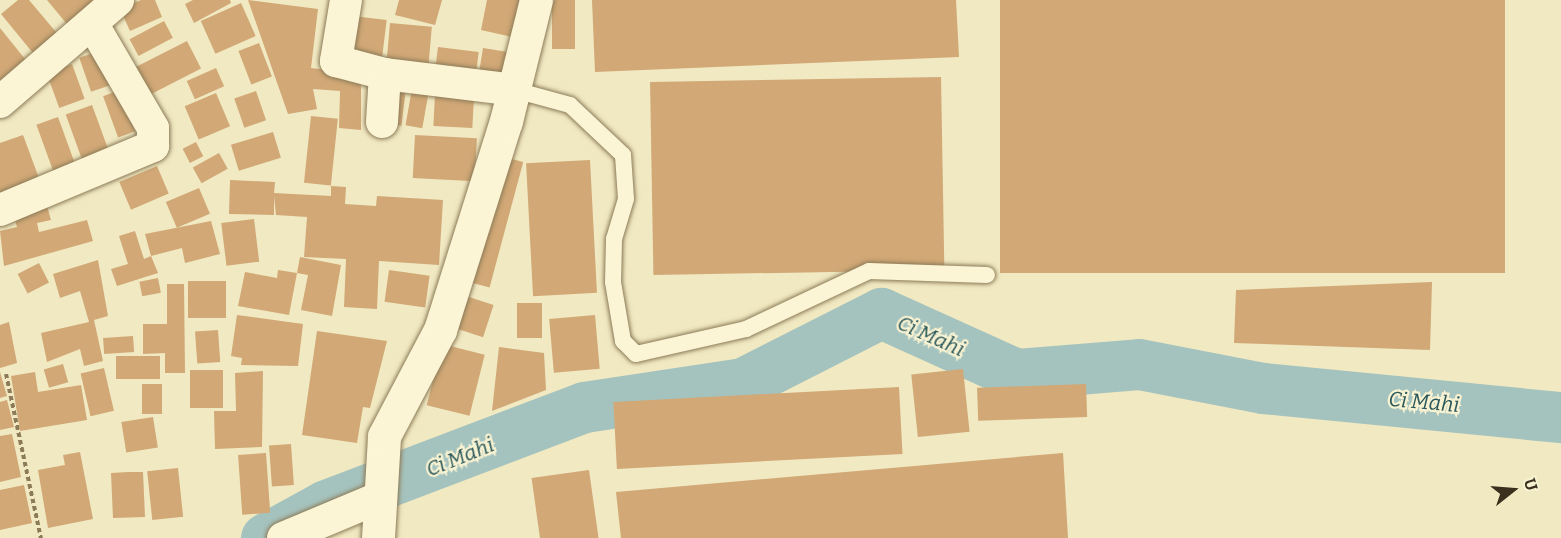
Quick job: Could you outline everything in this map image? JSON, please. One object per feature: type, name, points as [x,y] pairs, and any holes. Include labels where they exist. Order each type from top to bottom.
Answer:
[{"type":"street","points":[[0,102],[93,25],[118,0]]},
{"type":"street","points":[[346,0],[336,61],[385,74],[515,90]]},
{"type":"street","points":[[378,538],[384,436],[440,330],[515,90],[536,0]]},
{"type":"street","points":[[0,210],[153,146],[153,128],[93,25]]},
{"type":"street","points":[[382,122],[385,74]]},
{"type":"street","points":[[283,538],[381,494]]},
{"type":"lane","points":[[515,90],[570,105],[623,155],[626,199],[614,239],[613,282],[623,341],[636,354],[746,329],[869,271],[987,275]]},
{"type":"path","points":[[6,374],[41,538]]},
{"type":"building","points":[[18,0],[29,0],[61,38],[37,58],[1,14]]},
{"type":"building","points":[[47,0],[96,0],[71,29]]},
{"type":"building","points":[[141,0],[155,0],[162,17],[130,31],[120,9]]},
{"type":"building","points":[[193,0],[230,0],[231,3],[194,23],[185,4]]},
{"type":"building","points":[[248,0],[318,9],[311,68],[361,74],[361,130],[339,128],[340,91],[313,89],[317,109],[288,114]]},
{"type":"building","points":[[399,0],[442,0],[435,25],[395,15]]},
{"type":"building","points":[[487,0],[525,0],[517,38],[481,30]]},
{"type":"building","points":[[552,0],[575,0],[575,49],[552,49]]},
{"type":"building","points":[[592,0],[956,0],[959,57],[595,72]]},
{"type":"building","points":[[1000,0],[1505,0],[1505,273],[1000,273]]},
{"type":"building","points":[[241,3],[256,36],[215,54],[201,21]]},
{"type":"building","points":[[345,15],[387,20],[381,66],[339,61]]},
{"type":"building","points":[[164,21],[173,38],[138,56],[130,39]]},
{"type":"building","points":[[390,23],[432,27],[428,73],[386,70]]},
{"type":"building","points":[[0,28],[29,64],[0,86]]},
{"type":"building","points":[[187,41],[201,69],[149,95],[135,67]]},
{"type":"building","points":[[259,43],[272,77],[251,84],[238,51]]},
{"type":"building","points":[[438,47],[479,52],[475,79],[435,74]]},
{"type":"building","points":[[483,48],[508,52],[503,83],[478,79]]},
{"type":"building","points":[[102,50],[114,84],[91,92],[79,58]]},
{"type":"building","points":[[72,64],[85,99],[59,108],[47,73]]},
{"type":"building","points":[[216,68],[224,86],[195,99],[187,81]]},
{"type":"building","points":[[941,77],[944,270],[653,275],[650,82]]},
{"type":"building","points":[[390,79],[407,81],[401,126],[385,124]]},
{"type":"building","points":[[413,83],[430,86],[422,128],[406,125]]},
{"type":"building","points":[[120,90],[135,131],[118,138],[103,96]]},
{"type":"building","points":[[256,91],[266,120],[244,128],[234,98]]},
{"type":"building","points":[[216,93],[230,126],[199,139],[185,106]]},
{"type":"building","points":[[435,95],[474,97],[472,128],[433,126]]},
{"type":"building","points":[[92,105],[110,154],[83,163],[66,115]]},
{"type":"building","points":[[311,116],[338,119],[331,185],[304,183]]},
{"type":"building","points":[[58,117],[77,169],[55,177],[36,125]]},
{"type":"building","points":[[273,132],[281,158],[239,171],[231,145]]},
{"type":"building","points":[[23,135],[43,189],[0,201],[0,143]]},
{"type":"building","points":[[415,135],[477,138],[475,181],[413,178]]},
{"type":"building","points":[[196,142],[203,156],[190,163],[183,149]]},
{"type":"building","points":[[219,153],[228,169],[201,183],[193,168]]},
{"type":"building","points":[[501,156],[523,162],[490,288],[467,282]]},
{"type":"building","points":[[590,160],[597,293],[533,296],[526,163]]},
{"type":"building","points":[[157,166],[169,194],[131,210],[119,182]]},
{"type":"building","points":[[230,180],[275,182],[274,193],[331,196],[331,186],[346,187],[345,204],[376,206],[377,196],[443,200],[439,265],[379,261],[377,309],[344,307],[346,259],[304,257],[307,217],[276,215],[274,196],[274,215],[229,214]]},
{"type":"building","points":[[199,188],[210,214],[177,228],[166,202]]},
{"type":"building","points":[[47,206],[51,220],[37,223],[39,232],[87,220],[93,241],[4,266],[0,231],[17,227],[13,213]]},
{"type":"building","points":[[254,219],[259,262],[226,266],[221,223]]},
{"type":"building","points":[[211,221],[220,254],[185,263],[182,248],[151,256],[145,234]]},
{"type":"building","points":[[135,231],[144,259],[151,256],[158,273],[117,286],[111,269],[128,264],[119,236]]},
{"type":"building","points":[[300,257],[341,265],[332,316],[301,310],[308,275],[297,273]]},
{"type":"building","points":[[98,260],[108,316],[94,320],[103,361],[84,366],[80,349],[47,362],[41,333],[89,322],[80,291],[60,298],[53,274]]},
{"type":"building","points":[[39,263],[49,283],[28,293],[18,274]]},
{"type":"building","points":[[278,270],[297,273],[289,315],[238,306],[245,272],[277,278]]},
{"type":"building","points":[[389,270],[430,276],[425,307],[385,302]]},
{"type":"building","points":[[158,278],[161,293],[142,296],[139,282]]},
{"type":"building","points":[[188,281],[226,281],[226,318],[188,318]]},
{"type":"building","points":[[1432,282],[1430,350],[1234,343],[1236,290]]},
{"type":"building","points":[[167,284],[184,284],[185,373],[165,373],[165,353],[143,354],[143,324],[167,324]]},
{"type":"building","points":[[466,296],[494,305],[483,337],[455,328]]},
{"type":"building","points":[[517,303],[542,303],[542,338],[517,338]]},
{"type":"building","points":[[237,315],[303,324],[298,366],[241,365],[242,358],[231,356]]},
{"type":"building","points":[[595,315],[600,369],[554,373],[549,319]]},
{"type":"building","points":[[9,322],[17,363],[0,368],[0,325]]},
{"type":"building","points":[[218,330],[220,362],[197,364],[195,332]]},
{"type":"building","points":[[317,331],[387,341],[370,408],[363,407],[357,443],[302,435]]},
{"type":"building","points":[[133,336],[134,352],[104,354],[103,338]]},
{"type":"building","points":[[442,344],[485,355],[469,416],[427,405]]},
{"type":"building","points":[[499,347],[544,353],[546,390],[492,411]]},
{"type":"building","points":[[116,356],[160,356],[160,379],[116,379]]},
{"type":"building","points":[[63,364],[68,382],[49,388],[44,370]]},
{"type":"building","points":[[104,368],[114,411],[91,416],[81,373]]},
{"type":"building","points":[[963,369],[970,432],[918,437],[911,374]]},
{"type":"building","points":[[190,370],[223,370],[223,408],[190,408]]},
{"type":"building","points":[[263,371],[262,447],[215,449],[214,411],[236,411],[235,373]]},
{"type":"building","points":[[0,372],[7,396],[0,398]]},
{"type":"building","points":[[35,372],[38,392],[81,385],[87,420],[20,431],[11,376]]},
{"type":"building","points":[[142,384],[162,384],[162,414],[142,414]]},
{"type":"building","points":[[1086,384],[1087,417],[978,421],[977,388]]},
{"type":"building","points":[[899,387],[903,454],[617,469],[613,402]]},
{"type":"building","points":[[7,400],[14,427],[0,430],[0,402]]},
{"type":"building","points":[[153,417],[158,448],[126,453],[121,422]]},
{"type":"building","points":[[12,434],[21,477],[0,482],[0,436]]},
{"type":"building","points":[[291,444],[294,485],[272,486],[269,446]]},
{"type":"building","points":[[80,452],[93,519],[48,528],[38,470],[65,465],[63,455]]},
{"type":"building","points":[[266,453],[270,513],[242,515],[238,455]]},
{"type":"building","points":[[1063,453],[1068,538],[621,538],[616,492]]},
{"type":"building","points":[[178,468],[183,517],[152,520],[147,471]]},
{"type":"building","points":[[589,470],[599,538],[540,538],[532,478]]},
{"type":"building","points":[[143,472],[145,517],[113,518],[111,473]]},
{"type":"building","points":[[24,485],[32,523],[0,530],[0,490]]},
{"type":"waterway","name":"Ci Mahi","points":[[266,538],[326,505],[584,407],[743,383],[881,313],[1016,374],[1139,364],[1263,388],[1561,417]]}]
